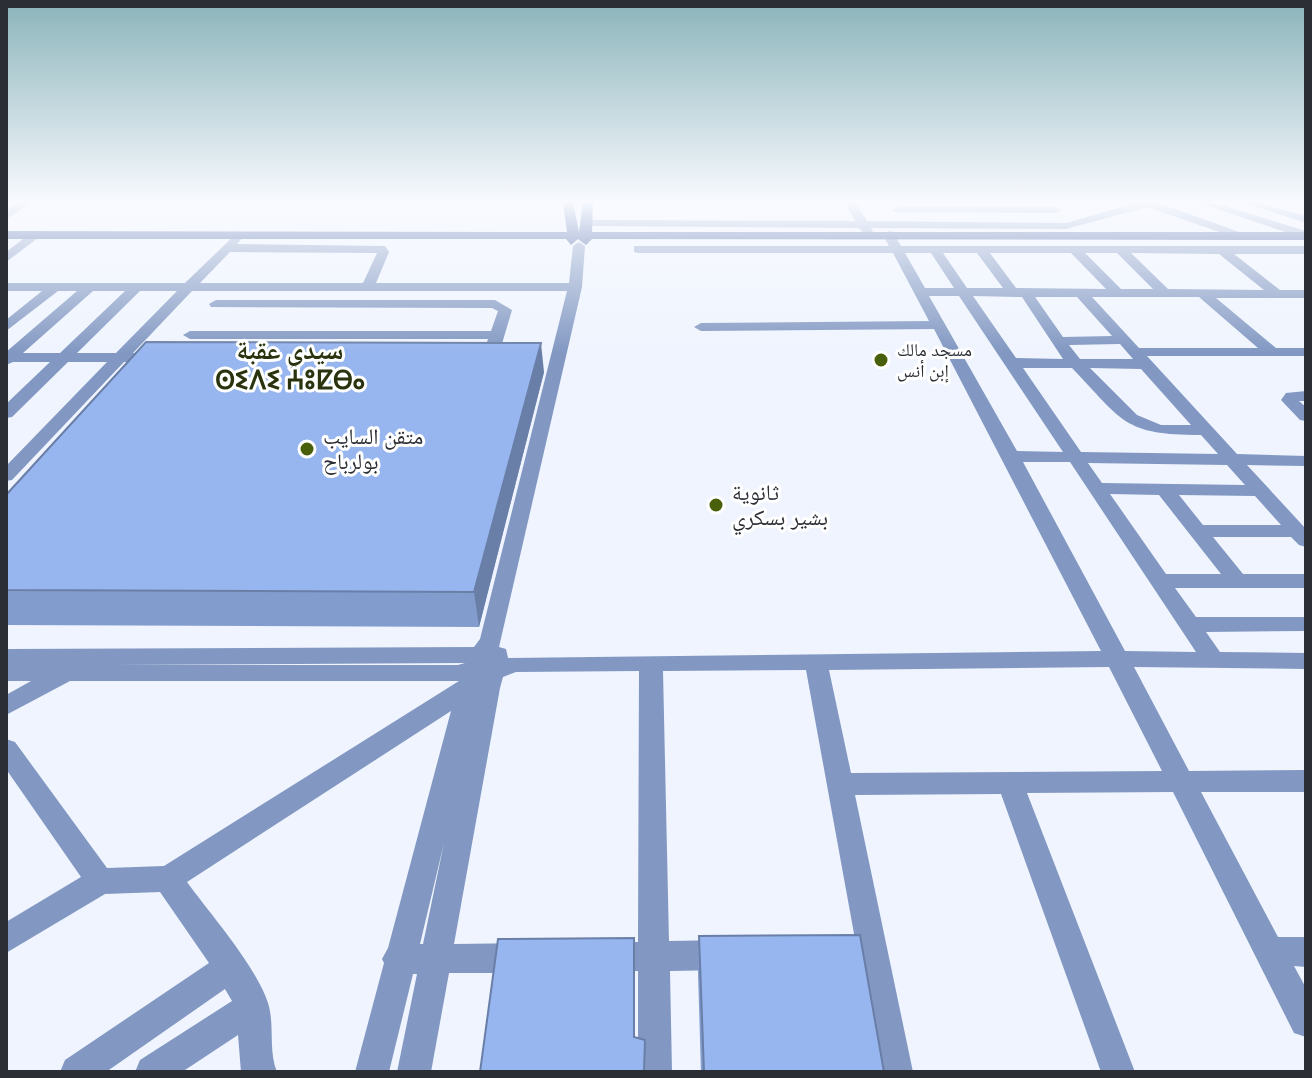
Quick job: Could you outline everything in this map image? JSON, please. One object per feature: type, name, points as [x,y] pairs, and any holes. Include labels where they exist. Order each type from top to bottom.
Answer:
[{"type":"street","points":[[6,476],[222,252]]},
{"type":"street","points":[[368,286],[383,252]]},
{"type":"street","points":[[414,1072],[488,664],[550,358],[575,287],[579,252]]},
{"type":"street","points":[[894,252],[1011,456],[1305,1016]]},
{"type":"street","points":[[936,252],[1214,661]]},
{"type":"street","points":[[983,252],[1020,293],[1071,359],[1080,364],[1131,419],[1146,427],[1206,430]]},
{"type":"street","points":[[1077,252],[1117,293]]},
{"type":"street","points":[[1128,252],[1164,293]]},
{"type":"street","points":[[1225,252],[1276,293]]},
{"type":"street","points":[[6,327],[56,286]]},
{"type":"street","points":[[7,358],[91,286]]},
{"type":"street","points":[[6,413],[138,286]]},
{"type":"street","points":[[180,346],[231,286]]},
{"type":"street","points":[[7,287],[575,287]]},
{"type":"street","points":[[918,292],[1306,294]]},
{"type":"street","points":[[1081,293],[1302,536]]},
{"type":"street","points":[[1202,293],[1271,351]]},
{"type":"street","points":[[216,304],[495,304],[505,310],[489,357]]},
{"type":"street","points":[[701,327],[936,325]]},
{"type":"street","points":[[7,358],[122,358],[180,346],[496,335]]},
{"type":"street","points":[[1059,341],[1135,352],[1306,352]]},
{"type":"street","points":[[1010,363],[1080,364],[1135,352]]},
{"type":"street","points":[[1306,396],[1292,396],[1289,400],[1306,416]]},
{"type":"street","points":[[6,451],[29,451]]},
{"type":"street","points":[[1011,456],[1306,461]]},
{"type":"street","points":[[1095,488],[1262,491]]},
{"type":"street","points":[[1164,489],[1237,581]]},
{"type":"street","points":[[1197,531],[1302,536]]},
{"type":"street","points":[[1159,581],[1306,581]]},
{"type":"street","points":[[1189,625],[1306,624]]},
{"type":"street","points":[[6,657],[71,665]]},
{"type":"street","points":[[6,673],[71,665],[1118,659],[1306,661]]},
{"type":"street","points":[[816,661],[896,1072]]},
{"type":"street","points":[[6,939],[100,881],[168,879],[488,664]]},
{"type":"street","points":[[372,1072],[398,959],[488,664]]},
{"type":"street","points":[[651,664],[655,1072]]},
{"type":"street","points":[[6,706],[71,665]]},
{"type":"street","points":[[6,749],[100,881]]},
{"type":"street","points":[[840,784],[1306,781]]},
{"type":"street","points":[[1010,783],[1118,1072]]},
{"type":"street","points":[[168,879],[230,967],[253,1006],[256,1066],[260,1072]]},
{"type":"street","points":[[1271,951],[1306,952]]},
{"type":"street","points":[[810,954],[873,953]]},
{"type":"street","points":[[576,957],[748,955]]},
{"type":"street","points":[[398,959],[545,958]]},
{"type":"street","points":[[77,1072],[230,967]]},
{"type":"street","points":[[152,1072],[253,1006]]},
{"type":"building","name":"متقن السايب بولرباح","points":[[146,342],[541,343],[474,592],[6,590],[6,495]]},
{"type":"building","points":[[860,935],[884,1072],[704,1072],[699,936]]},
{"type":"building","points":[[634,938],[634,1037],[645,1040],[644,1072],[480,1072],[498,939]]},
{"type":"place","name":"مسجد مالك إبن أنس","points":[[881,360]]},
{"type":"place","name":"متقن السايب بولرباح","points":[[307,449]]},
{"type":"place","name":"ثانوية بشير بسكري","points":[[716,505]]},
{"type":"district","name":"سيدي عقبة ⵙⵉⴷⵉ ⵄⵓⵇⴱⴰ","points":[[290,365]]}]
